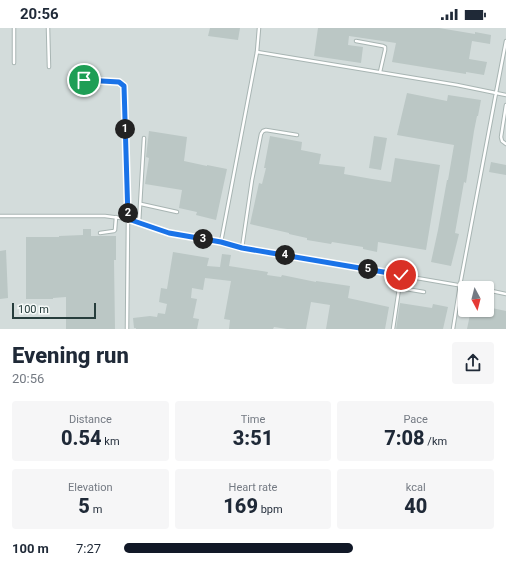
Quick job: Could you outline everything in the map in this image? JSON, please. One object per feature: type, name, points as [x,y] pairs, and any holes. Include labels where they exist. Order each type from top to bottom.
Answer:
[{"type":"lane","points":[[14,28],[14,63]]},
{"type":"lane","points":[[48,28],[49,67]]},
{"type":"lane","points":[[221,242],[257,52],[259,28]]},
{"type":"lane","points":[[356,41],[385,47],[380,72]]},
{"type":"lane","points":[[461,281],[506,41]]},
{"type":"lane","points":[[257,52],[457,85],[506,95]]},
{"type":"lane","points":[[84,80],[119,82],[124,86],[128,219],[127,329]]},
{"type":"lane","points":[[506,105],[501,137],[502,141],[506,144]]},
{"type":"lane","points":[[242,248],[252,180],[261,134],[266,130],[297,135]]},
{"type":"lane","points":[[139,223],[144,138]]},
{"type":"lane","points":[[141,204],[177,212]]},
{"type":"lane","points":[[0,216],[116,217],[128,219],[169,233],[221,242],[242,248],[458,285]]},
{"type":"lane","points":[[100,232],[114,231],[116,217]]},
{"type":"lane","points":[[392,329],[401,275]]},
{"type":"lane","points":[[400,288],[424,292]]},
{"type":"lane","points":[[494,291],[506,294]]},
{"type":"lane","points":[[454,329],[458,300]]},
{"type":"shaded area","points":[[0,28],[506,28],[506,329],[0,329]]},
{"type":"building","points":[[210,28],[240,28],[238,40],[208,36]]},
{"type":"building","points":[[318,28],[439,28],[491,35],[490,44],[472,41],[469,59],[487,62],[484,75],[466,72],[466,74],[392,62],[396,43],[349,36],[348,45],[363,47],[361,63],[314,56]]},
{"type":"building","points":[[407,93],[447,101],[448,95],[481,100],[474,131],[466,183],[464,182],[455,233],[459,234],[451,266],[431,262],[454,145],[397,135]]},
{"type":"building","points":[[149,131],[187,137],[184,161],[227,169],[216,220],[196,215],[197,212],[179,208],[182,190],[145,184],[149,158],[146,157]]},
{"type":"building","points":[[270,136],[302,142],[301,150],[321,154],[319,164],[345,167],[344,174],[372,179],[391,182],[395,158],[440,165],[426,250],[378,242],[377,252],[363,249],[363,247],[307,240],[307,238],[250,224],[259,183],[262,184],[266,168],[264,168]]},
{"type":"building","points":[[374,136],[387,138],[381,170],[369,168]]},
{"type":"building","points":[[491,162],[506,165],[506,175],[489,172]]},
{"type":"building","points":[[83,229],[91,229],[91,236],[116,236],[116,260],[114,260],[115,329],[66,329],[66,297],[53,299],[26,299],[26,237],[83,235]]},
{"type":"building","points":[[6,250],[8,298],[0,299],[0,251]]},
{"type":"building","points":[[173,252],[209,258],[207,266],[220,267],[222,254],[231,255],[229,266],[268,272],[267,275],[281,277],[282,275],[316,282],[350,286],[348,298],[389,307],[385,329],[326,329],[330,305],[311,302],[306,329],[274,327],[273,329],[229,329],[230,320],[224,319],[231,281],[205,278],[203,290],[192,288],[191,298],[197,299],[193,318],[199,319],[197,329],[136,329],[134,328],[133,318],[150,316],[157,317],[158,313],[165,314],[167,304],[159,302],[161,288],[167,289]]},
{"type":"building","points":[[400,303],[432,308],[433,304],[448,307],[443,329],[396,329]]},
{"type":"building","points":[[494,308],[506,311],[506,329],[467,329],[470,317],[494,317]]},
{"type":"route","points":[[84,80],[119,82],[124,86],[128,219],[169,233],[221,242],[242,248],[401,275]]}]
